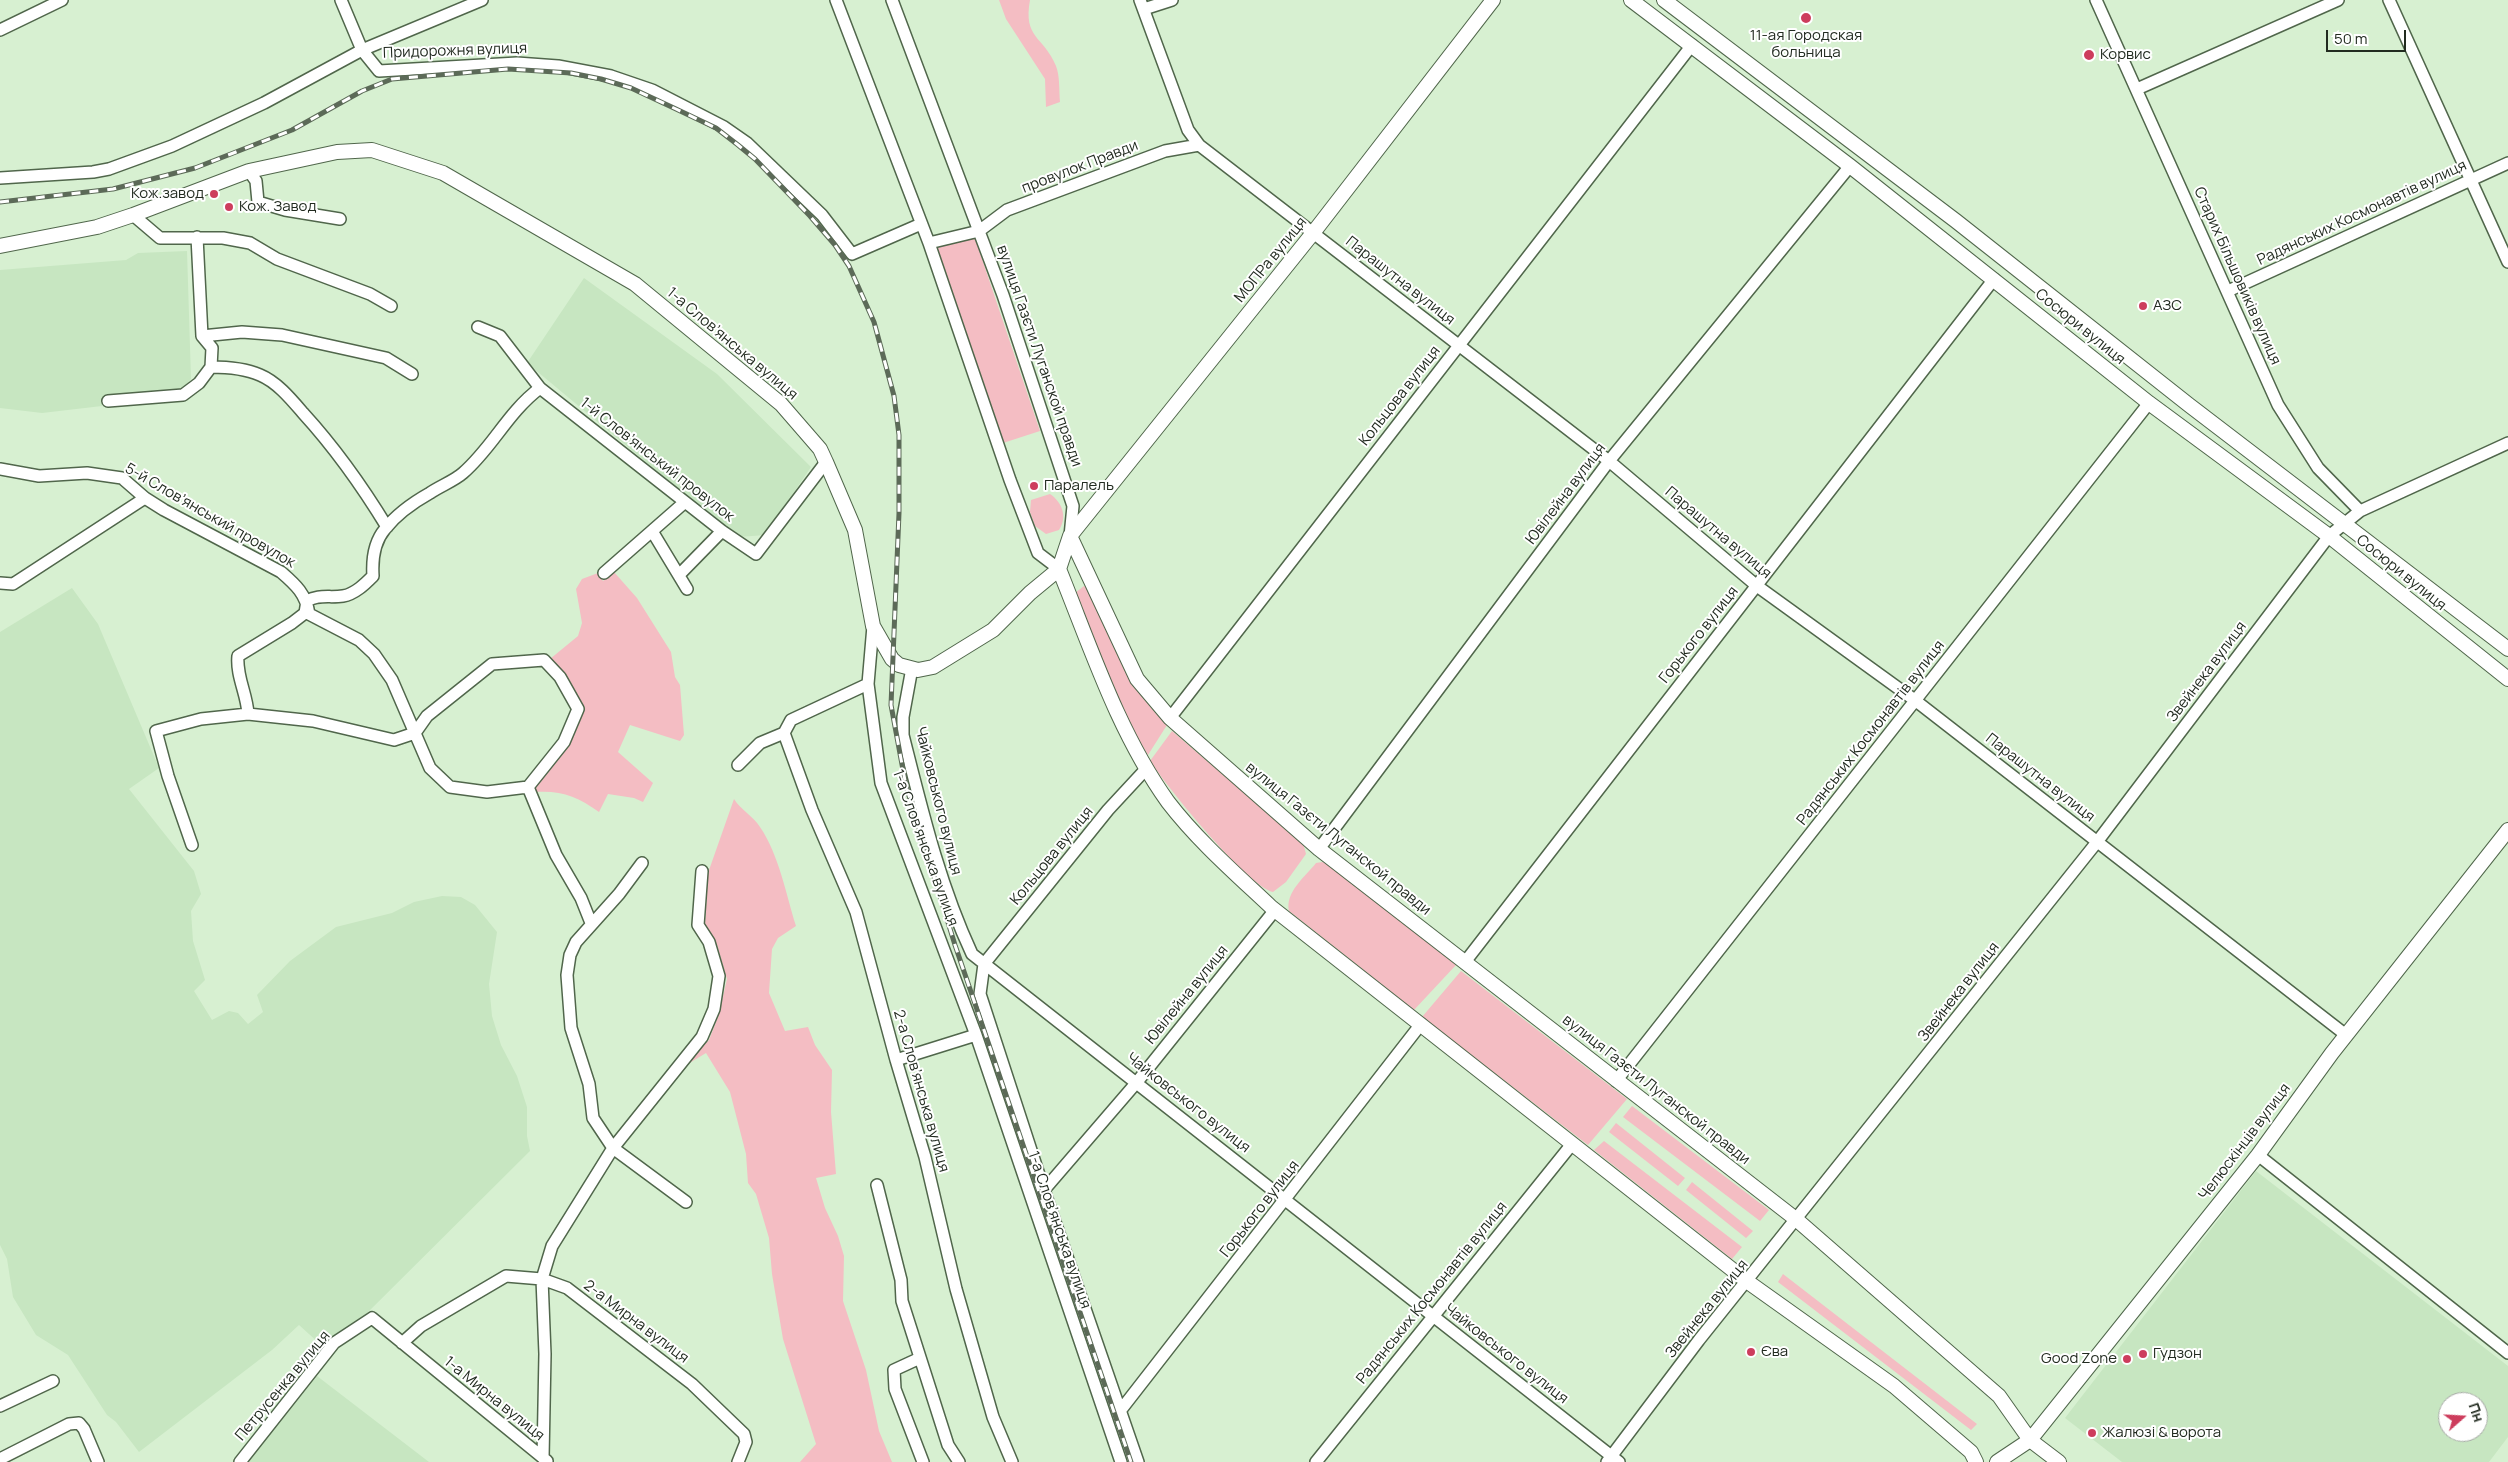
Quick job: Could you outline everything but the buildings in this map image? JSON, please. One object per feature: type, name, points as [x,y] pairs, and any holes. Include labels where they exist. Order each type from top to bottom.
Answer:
[{"type":"street","points":[[0,30],[62,0]]},
{"type":"street","points":[[341,0],[362,50],[482,0]]},
{"type":"street","points":[[836,0],[929,243],[1010,480],[1038,553],[1059,569],[1117,713],[1146,769],[1169,803],[1215,855],[1275,910],[1748,1282],[1894,1386],[1971,1452],[1976,1462]]},
{"type":"street","name":"вулиця Газєти Луганской правди","points":[[892,0],[1006,304],[1073,506],[1070,536],[1137,679],[1170,718],[1320,849],[1616,1082],[1797,1220],[1999,1396],[2030,1440],[2059,1462]]},
{"type":"street","points":[[1142,5],[1172,0]]},
{"type":"street","name":"МОПРа вулиця","points":[[1070,536],[1313,234],[1493,0]]},
{"type":"street","name":"Сосюри вулиця","points":[[1631,0],[1850,166],[2149,403],[2329,536],[2508,679]]},
{"type":"street","name":"Сосюри вулиця","points":[[1664,0],[1956,221],[2189,405],[2345,522],[2508,649]]},
{"type":"street","name":"Старих Більшовиків вулиця","points":[[2096,0],[2278,405],[2318,468],[2360,511]]},
{"type":"street","points":[[2137,90],[2338,0]]},
{"type":"street","points":[[2389,0],[2508,262]]},
{"type":"street","name":"Парашутна вулиця","points":[[1142,5],[1188,130],[1199,145],[1609,461],[1757,586],[1916,701],[2346,1035]]},
{"type":"street","name":"Кольцова вулиця","points":[[1170,718],[1692,45]]},
{"type":"street","name":"Придорожня вулиця","points":[[0,178],[73,174],[109,169],[172,146],[264,103],[362,50],[379,71],[517,63],[558,66],[611,76],[652,90],[724,127],[747,143],[822,215],[852,254],[922,224]]},
{"type":"street","name":"провулок Правди","points":[[979,231],[1007,210],[1165,151],[1199,145]]},
{"type":"street","name":"1-а Слов’янська вулиця","points":[[0,246],[97,226],[133,215],[248,171],[337,152],[372,150],[443,173],[635,284],[781,404],[820,449],[855,530],[873,626],[868,684],[881,782],[976,1035],[1121,1462]]},
{"type":"street","name":"Радянських Космонавтів вулиця","points":[[2228,291],[2508,163]]},
{"type":"street","name":"Ювілейна вулиця","points":[[1320,849],[1609,461],[1850,166]]},
{"type":"street","points":[[248,171],[256,181],[258,202],[285,210],[340,219]]},
{"type":"street","points":[[133,215],[160,238],[223,238],[250,243],[277,259],[370,294],[391,306]]},
{"type":"street","points":[[929,243],[979,231]]},
{"type":"street","points":[[108,401],[183,395],[199,382],[211,367],[212,348],[202,336],[197,237]]},
{"type":"street","name":"Горького вулиця","points":[[1465,962],[1994,279]]},
{"type":"street","name":"1-й Слов’янський провулок","points":[[478,328],[500,336],[540,388],[684,502],[756,554],[826,462]]},
{"type":"street","points":[[202,336],[242,332],[282,335],[386,358],[412,374]]},
{"type":"street","points":[[211,367],[233,367],[255,373],[287,395],[328,440],[367,494],[387,527]]},
{"type":"street","points":[[248,714],[247,698],[236,668],[238,656],[305,613],[307,602],[313,597],[344,596],[362,587],[373,576],[372,559],[387,527],[428,494],[462,474],[486,449],[500,428],[524,400],[540,388]]},
{"type":"street","name":"Радянських Космонавтів вулиця","points":[[1616,1082],[2149,403]]},
{"type":"street","points":[[2329,536],[2360,511],[2508,443]]},
{"type":"street","name":"5-й Слов’янський провулок","points":[[0,468],[39,476],[87,473],[122,478],[146,498],[281,572],[297,586],[307,602],[309,614],[359,640],[374,654],[392,680],[415,733]]},
{"type":"street","points":[[0,583],[13,584],[146,498]]},
{"type":"street","points":[[604,574],[684,502]]},
{"type":"street","points":[[652,531],[687,589]]},
{"type":"street","points":[[679,575],[722,531]]},
{"type":"street","points":[[873,626],[892,659],[899,665],[918,670],[933,667],[993,630],[1030,593],[1059,569],[1070,536]]},
{"type":"street","name":"Звейнека вулиця","points":[[1612,1460],[1699,1340],[1748,1282],[2097,842],[2329,536]]},
{"type":"street","points":[[192,845],[168,776],[156,731],[201,718],[248,714],[312,721],[394,740],[415,733],[428,716],[492,664],[544,660],[560,677],[578,709],[564,742],[528,787],[487,792],[450,788],[430,768],[415,733]]},
{"type":"street","name":"Чайковського вулиця","points":[[912,668],[903,717],[903,735],[934,858],[958,923],[972,954],[1287,1199],[1612,1460]]},
{"type":"street","points":[[738,765],[760,743],[784,733],[791,720],[868,684]]},
{"type":"street","name":"2-а Слов’янська вулиця","points":[[784,733],[812,810],[856,912],[896,1060],[925,1157],[961,1307],[993,1418],[1012,1462]]},
{"type":"street","name":"Кольцова вулиця","points":[[984,964],[1108,810],[1146,769]]},
{"type":"street","points":[[528,787],[556,855],[581,898],[591,923]]},
{"type":"street","name":"Челюскінців вулиця","points":[[1997,1462],[2030,1440],[2258,1156],[2346,1035],[2508,830]]},
{"type":"street","points":[[642,863],[619,894],[591,923],[576,942],[570,955],[567,975],[571,1028],[589,1084],[593,1118],[613,1148],[686,1202]]},
{"type":"street","points":[[545,1460],[545,1354],[542,1279],[552,1246],[613,1148],[702,1037],[714,1009],[719,976],[709,942],[698,926],[702,871]]},
{"type":"street","name":"Ювілейна вулиця","points":[[1044,1190],[1136,1082],[1275,910]]},
{"type":"street","points":[[984,964],[980,994],[1044,1190],[1138,1462]]},
{"type":"street","name":"Горького вулиця","points":[[1120,1412],[1421,1024]]},
{"type":"street","points":[[896,1060],[976,1035]]},
{"type":"street","name":"Радянських Космонавтів вулиця","points":[[1316,1462],[1572,1144]]},
{"type":"street","points":[[2258,1156],[2508,1353]]},
{"type":"street","points":[[877,1185],[901,1280],[902,1301],[948,1445],[959,1462]]},
{"type":"street","name":"2-а Мирна вулиця","points":[[402,1343],[421,1326],[506,1276],[542,1279],[567,1288],[707,1396],[744,1434],[746,1442],[738,1462]]},
{"type":"street","name":"Петрусенка вулиця","points":[[240,1462],[334,1343],[372,1318],[422,1359]]},
{"type":"street","points":[[920,1358],[894,1370],[895,1388],[923,1462]]},
{"type":"street","name":"1-а Мирна вулиця","points":[[422,1359],[545,1460]]},
{"type":"street","points":[[0,1406],[53,1381]]},
{"type":"street","points":[[0,1459],[69,1424],[79,1423],[84,1429],[98,1462]]},
{"type":"shaded area","points":[[999,0],[1030,0],[1029,22],[1032,30],[1056,66],[1059,79],[1060,102],[1046,107],[1045,79],[1006,19]]},
{"type":"shaded area","points":[[975,238],[1040,431],[1003,443],[934,248]]},
{"type":"shaded area","points":[[187,251],[191,379],[180,392],[102,399],[102,406],[42,413],[0,408],[0,270],[126,260],[138,253]]},
{"type":"shaded area","points":[[584,278],[717,374],[811,467],[765,535],[739,537],[712,517],[527,363]]},
{"type":"shaded area","points":[[1050,494],[1060,505],[1063,520],[1059,530],[1046,534],[1035,526],[1030,512],[1031,500]]},
{"type":"shaded area","points":[[614,572],[637,598],[671,652],[675,677],[680,685],[684,735],[680,741],[630,725],[618,752],[653,783],[643,802],[634,798],[608,794],[599,812],[568,795],[552,792],[534,792],[534,786],[569,743],[584,707],[564,674],[550,659],[578,636],[582,623],[576,589],[582,579],[598,573],[603,581]]},
{"type":"shaded area","points":[[1084,586],[1089,589],[1121,661],[1141,695],[1167,725],[1148,755],[1128,723],[1075,593]]},
{"type":"shaded area","points":[[72,588],[98,624],[159,768],[129,789],[194,871],[201,894],[191,911],[193,941],[205,980],[194,991],[212,1020],[229,1011],[238,1013],[248,1024],[263,1012],[257,995],[290,961],[336,927],[392,913],[414,902],[442,896],[461,897],[475,905],[497,932],[489,984],[492,1016],[501,1045],[517,1076],[527,1107],[527,1136],[530,1151],[357,1323],[320,1351],[320,1344],[299,1325],[272,1350],[139,1452],[116,1422],[107,1415],[68,1355],[36,1335],[13,1297],[7,1259],[0,1245],[0,632]]},
{"type":"shaded area","points":[[1172,731],[1303,843],[1306,854],[1286,882],[1273,892],[1261,886],[1227,855],[1173,792],[1150,761]]},
{"type":"shaded area","points":[[734,799],[757,823],[767,838],[777,862],[796,926],[778,938],[772,949],[769,993],[785,1031],[808,1027],[815,1045],[832,1070],[831,1112],[836,1174],[816,1178],[825,1208],[838,1236],[844,1256],[843,1301],[866,1370],[879,1431],[892,1462],[800,1462],[816,1444],[783,1339],[772,1274],[769,1238],[756,1194],[748,1183],[746,1154],[730,1092],[706,1053],[683,1067],[709,1040],[719,1014],[727,979],[717,945],[705,925],[708,873]]},
{"type":"shaded area","points":[[1322,862],[1331,865],[1456,965],[1414,1010],[1289,911],[1290,897],[1297,885],[1316,863]]},
{"type":"shaded area","points":[[1461,971],[1627,1099],[1588,1145],[1422,1017]]},
{"type":"shaded area","points":[[1632,1106],[1769,1210],[1760,1221],[1623,1117]]},
{"type":"shaded area","points":[[1616,1123],[1685,1178],[1678,1186],[1609,1132]]},
{"type":"shaded area","points":[[1604,1141],[1742,1247],[1732,1259],[1594,1150]]},
{"type":"shaded area","points":[[2256,1171],[2508,1366],[2508,1437],[2489,1462],[2122,1462],[2065,1418]]},
{"type":"shaded area","points":[[1692,1182],[1753,1231],[1746,1238],[1686,1190]]},
{"type":"shaded area","points":[[1783,1274],[1977,1424],[1971,1430],[1778,1282]]},
{"type":"shaded area","points":[[317,1376],[429,1462],[249,1462]]},
{"type":"railway","points":[[0,202],[113,189],[195,168],[292,130],[362,91],[392,79],[508,69],[571,73],[601,79],[631,88],[716,128],[755,159],[810,216],[835,245],[849,266],[874,322],[894,396],[899,435],[899,513],[891,705],[906,786],[955,945],[1131,1462]]},
{"type":"place","name":"11-ая Городская больница","points":[[1806,18]]},
{"type":"place","name":"Корвис","points":[[2089,55]]},
{"type":"place","name":"Кож.завод","points":[[214,194]]},
{"type":"place","name":"Кож. Завод","points":[[229,207]]},
{"type":"place","name":"АЗС","points":[[2143,306]]},
{"type":"place","name":"Паралель","points":[[1034,486]]},
{"type":"place","name":"Єва","points":[[1751,1352]]},
{"type":"place","name":"Гудзон","points":[[2143,1354]]},
{"type":"place","name":"Good Zone","points":[[2127,1359]]},
{"type":"place","name":"Жалюзі & ворота","points":[[2092,1433]]}]
